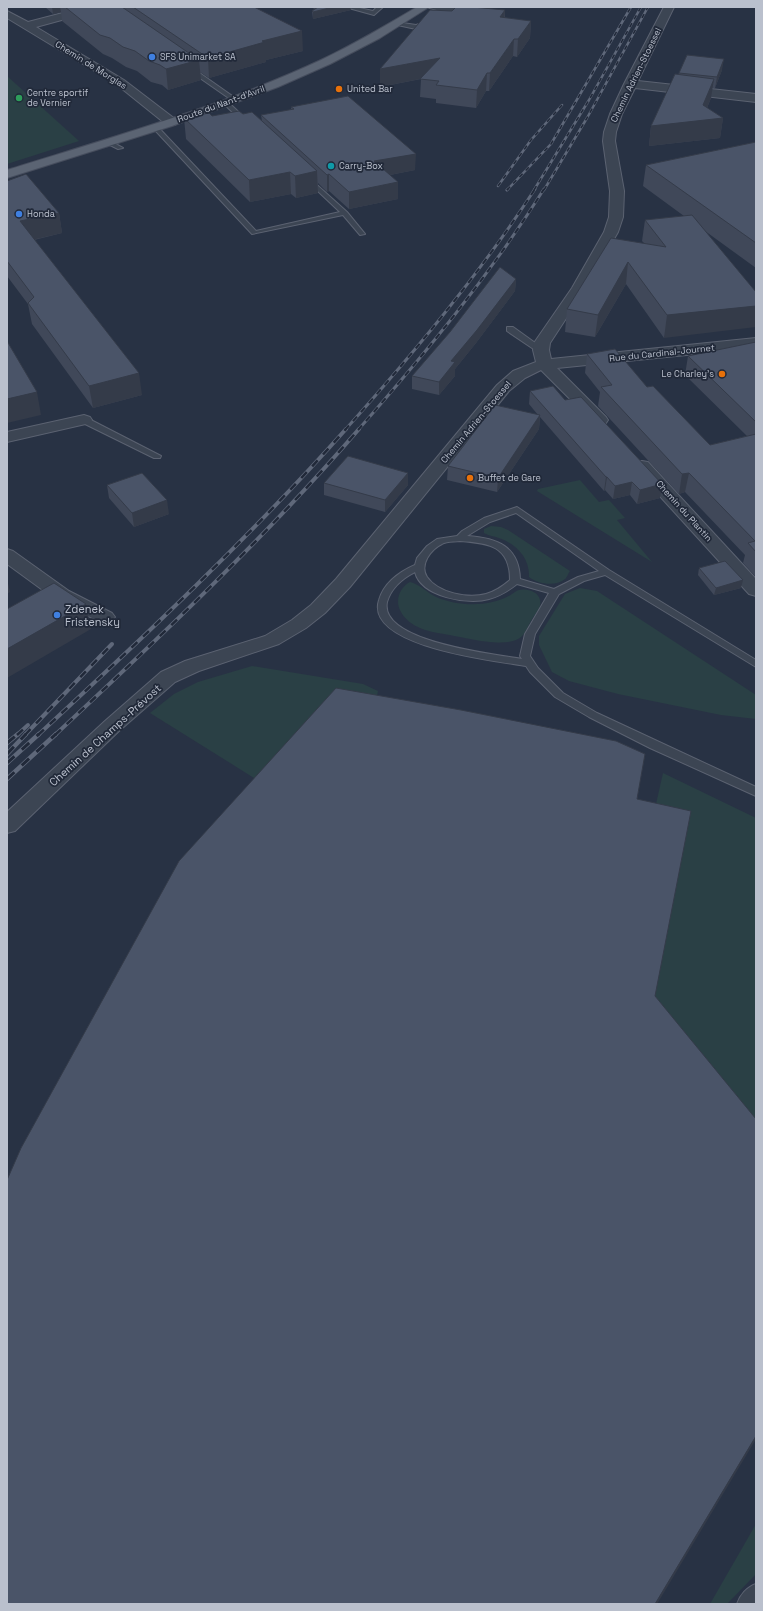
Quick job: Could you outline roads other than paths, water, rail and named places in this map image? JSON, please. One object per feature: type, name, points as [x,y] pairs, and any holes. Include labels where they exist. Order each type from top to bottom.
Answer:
[{"type":"main road","name":"Route du Nant-d'Avril","points":[[7,174],[171,122],[231,101],[322,63],[396,24],[424,7]]},
{"type":"street","points":[[26,26],[98,7]]},
{"type":"street","name":"Chemin Adrien-Stoessel","points":[[212,659],[272,640],[299,624],[318,609],[343,583],[503,388],[520,373],[543,357],[542,343],[579,288],[611,232],[616,217],[618,204],[610,151],[610,132],[616,114],[630,84],[669,7]]},
{"type":"street","name":"Chemin de Morglas","points":[[7,14],[120,82],[171,122]]},
{"type":"street","points":[[630,84],[756,98]]},
{"type":"street","name":"Rue du Cardinal-Journet","points":[[543,357],[571,363],[756,343]]},
{"type":"street","points":[[543,357],[612,432]]},
{"type":"street","points":[[7,437],[84,420]]},
{"type":"street","name":"Chemin du Plantin","points":[[633,456],[756,590]]},
{"type":"street","points":[[7,555],[59,597],[105,617]]},
{"type":"street","name":"Chemin de Champs-Prévost","points":[[7,825],[112,726],[168,677],[179,671],[212,659]]},
{"type":"lane","points":[[348,7],[374,13],[380,7]]},
{"type":"lane","points":[[429,7],[444,10],[472,10]]},
{"type":"lane","points":[[396,24],[416,27],[436,21]]},
{"type":"lane","points":[[183,64],[231,101],[254,129]]},
{"type":"lane","points":[[155,127],[254,233],[345,213]]},
{"type":"lane","points":[[108,142],[120,148]]},
{"type":"lane","points":[[300,171],[345,213],[362,234]]},
{"type":"lane","points":[[308,188],[324,204]]},
{"type":"lane","points":[[330,210],[336,216]]},
{"type":"lane","points":[[510,329],[543,357]]},
{"type":"lane","points":[[84,420],[157,456]]},
{"type":"lane","points":[[460,538],[465,533],[487,520],[518,510],[606,572],[756,664]]},
{"type":"lane","points":[[460,538],[477,539],[501,546],[508,552],[513,561],[516,572],[515,581],[504,590],[487,597],[471,598],[452,596],[440,592],[427,583],[421,576],[419,567],[422,558],[430,548],[440,541],[460,538]]},
{"type":"lane","points":[[419,567],[398,577],[384,596],[381,609],[387,622],[403,633],[438,647],[528,663]]},
{"type":"lane","points":[[606,572],[581,579],[555,592],[530,634],[526,656],[528,663],[547,685],[559,695],[593,715],[654,746],[756,792]]},
{"type":"lane","points":[[515,581],[555,592]]},
{"type":"lane","points":[[745,1604],[756,1592]]},
{"type":"railway","points":[[508,189],[507,190],[551,144],[631,7]]},
{"type":"railway","points":[[534,190],[589,100],[641,7]]},
{"type":"railway","points":[[544,190],[587,118],[648,7]]},
{"type":"railway","points":[[498,186],[531,140],[562,105]]},
{"type":"railway","points":[[345,430],[396,372],[468,283],[514,221],[535,189]]},
{"type":"railway","points":[[358,430],[456,313],[502,252],[544,189]]},
{"type":"railway","points":[[38,735],[196,586],[272,509],[346,429]]},
{"type":"railway","points":[[55,735],[173,624],[249,548],[287,509],[359,429]]},
{"type":"railway","points":[[25,735],[112,644]]},
{"type":"railway","points":[[17,735],[28,725]]},
{"type":"railway","points":[[7,743],[18,734]]},
{"type":"railway","points":[[7,754],[26,734]]},
{"type":"railway","points":[[7,763],[39,734]]},
{"type":"railway","points":[[7,779],[56,734]]},
{"type":"place","name":"SFS Unimarket SA","points":[[152,57]]},
{"type":"place","name":"United Bar","points":[[339,89]]},
{"type":"place","name":"Centre sportif de Vernier","points":[[19,98]]},
{"type":"place","name":"Carry-Box","points":[[331,166]]},
{"type":"place","name":"Honda","points":[[19,214]]},
{"type":"place","name":"Le Charley's","points":[[722,374]]},
{"type":"place","name":"Buffet de Gare","points":[[470,478]]},
{"type":"place","name":"Zdenek Fristensky","points":[[57,615]]}]
